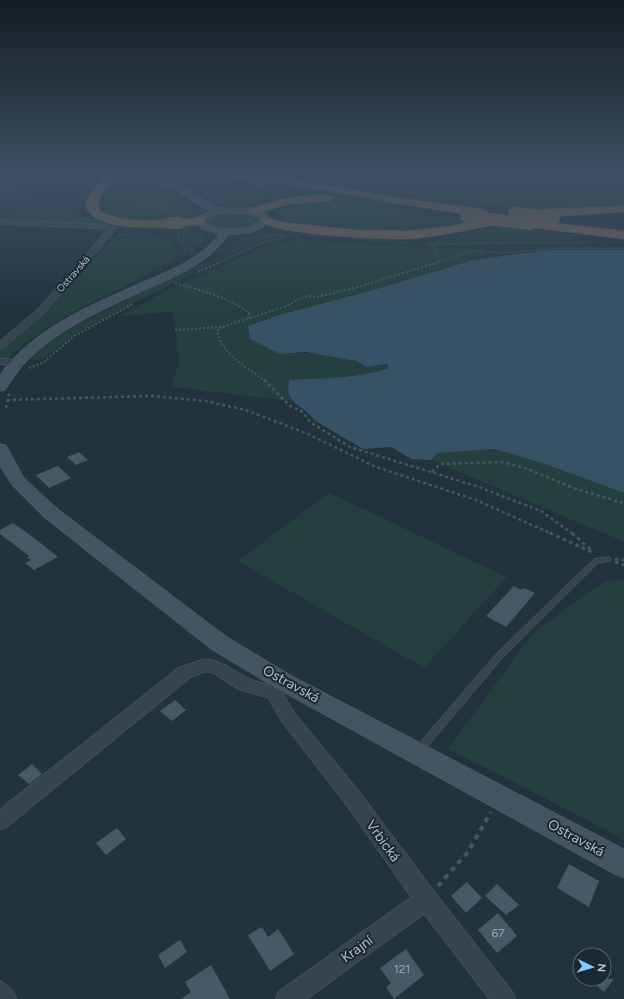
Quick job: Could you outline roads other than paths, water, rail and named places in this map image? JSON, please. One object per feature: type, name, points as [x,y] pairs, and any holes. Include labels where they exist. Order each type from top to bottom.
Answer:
[{"type":"highway","points":[[116,221],[175,223],[199,222]]},
{"type":"highway","points":[[266,221],[274,224],[329,231],[389,235],[437,232],[472,221]]},
{"type":"highway","points":[[503,221],[624,236]]},
{"type":"highway","points":[[571,221],[624,229]]},
{"type":"highway","points":[[582,221],[624,225]]},
{"type":"main road","points":[[199,222],[206,227],[226,231],[255,228],[265,221]]},
{"type":"main road","points":[[0,387],[17,363],[39,343],[64,327],[201,257],[219,243],[226,231]]},
{"type":"main road","name":"Ostravská","points":[[0,449],[7,464],[18,481],[52,514],[158,597],[279,688],[417,752],[624,864]]},
{"type":"street","name":"Ostravská","points":[[0,222],[104,226],[112,228],[41,311],[0,346]]},
{"type":"street","points":[[0,361],[17,363]]},
{"type":"street","points":[[0,821],[184,673],[200,666],[214,665],[244,684],[279,688]]},
{"type":"street","name":"Vrbická","points":[[279,688],[288,717],[351,796],[426,899],[504,999]]},
{"type":"street","name":"Krajní","points":[[287,999],[426,899]]},
{"type":"street","points":[[0,992],[4,999]]},
{"type":"lane","points":[[602,236],[624,236]]},
{"type":"lane","points":[[417,752],[500,655],[591,565],[596,561],[608,559]]},
{"type":"water","points":[[548,250],[624,250],[624,493],[545,464],[494,449],[437,453],[431,460],[412,459],[391,447],[363,449],[314,420],[310,414],[292,400],[289,395],[289,380],[365,374],[389,368],[387,364],[366,367],[356,361],[306,352],[280,354],[250,339],[248,326],[279,315],[373,290],[473,260]]}]
